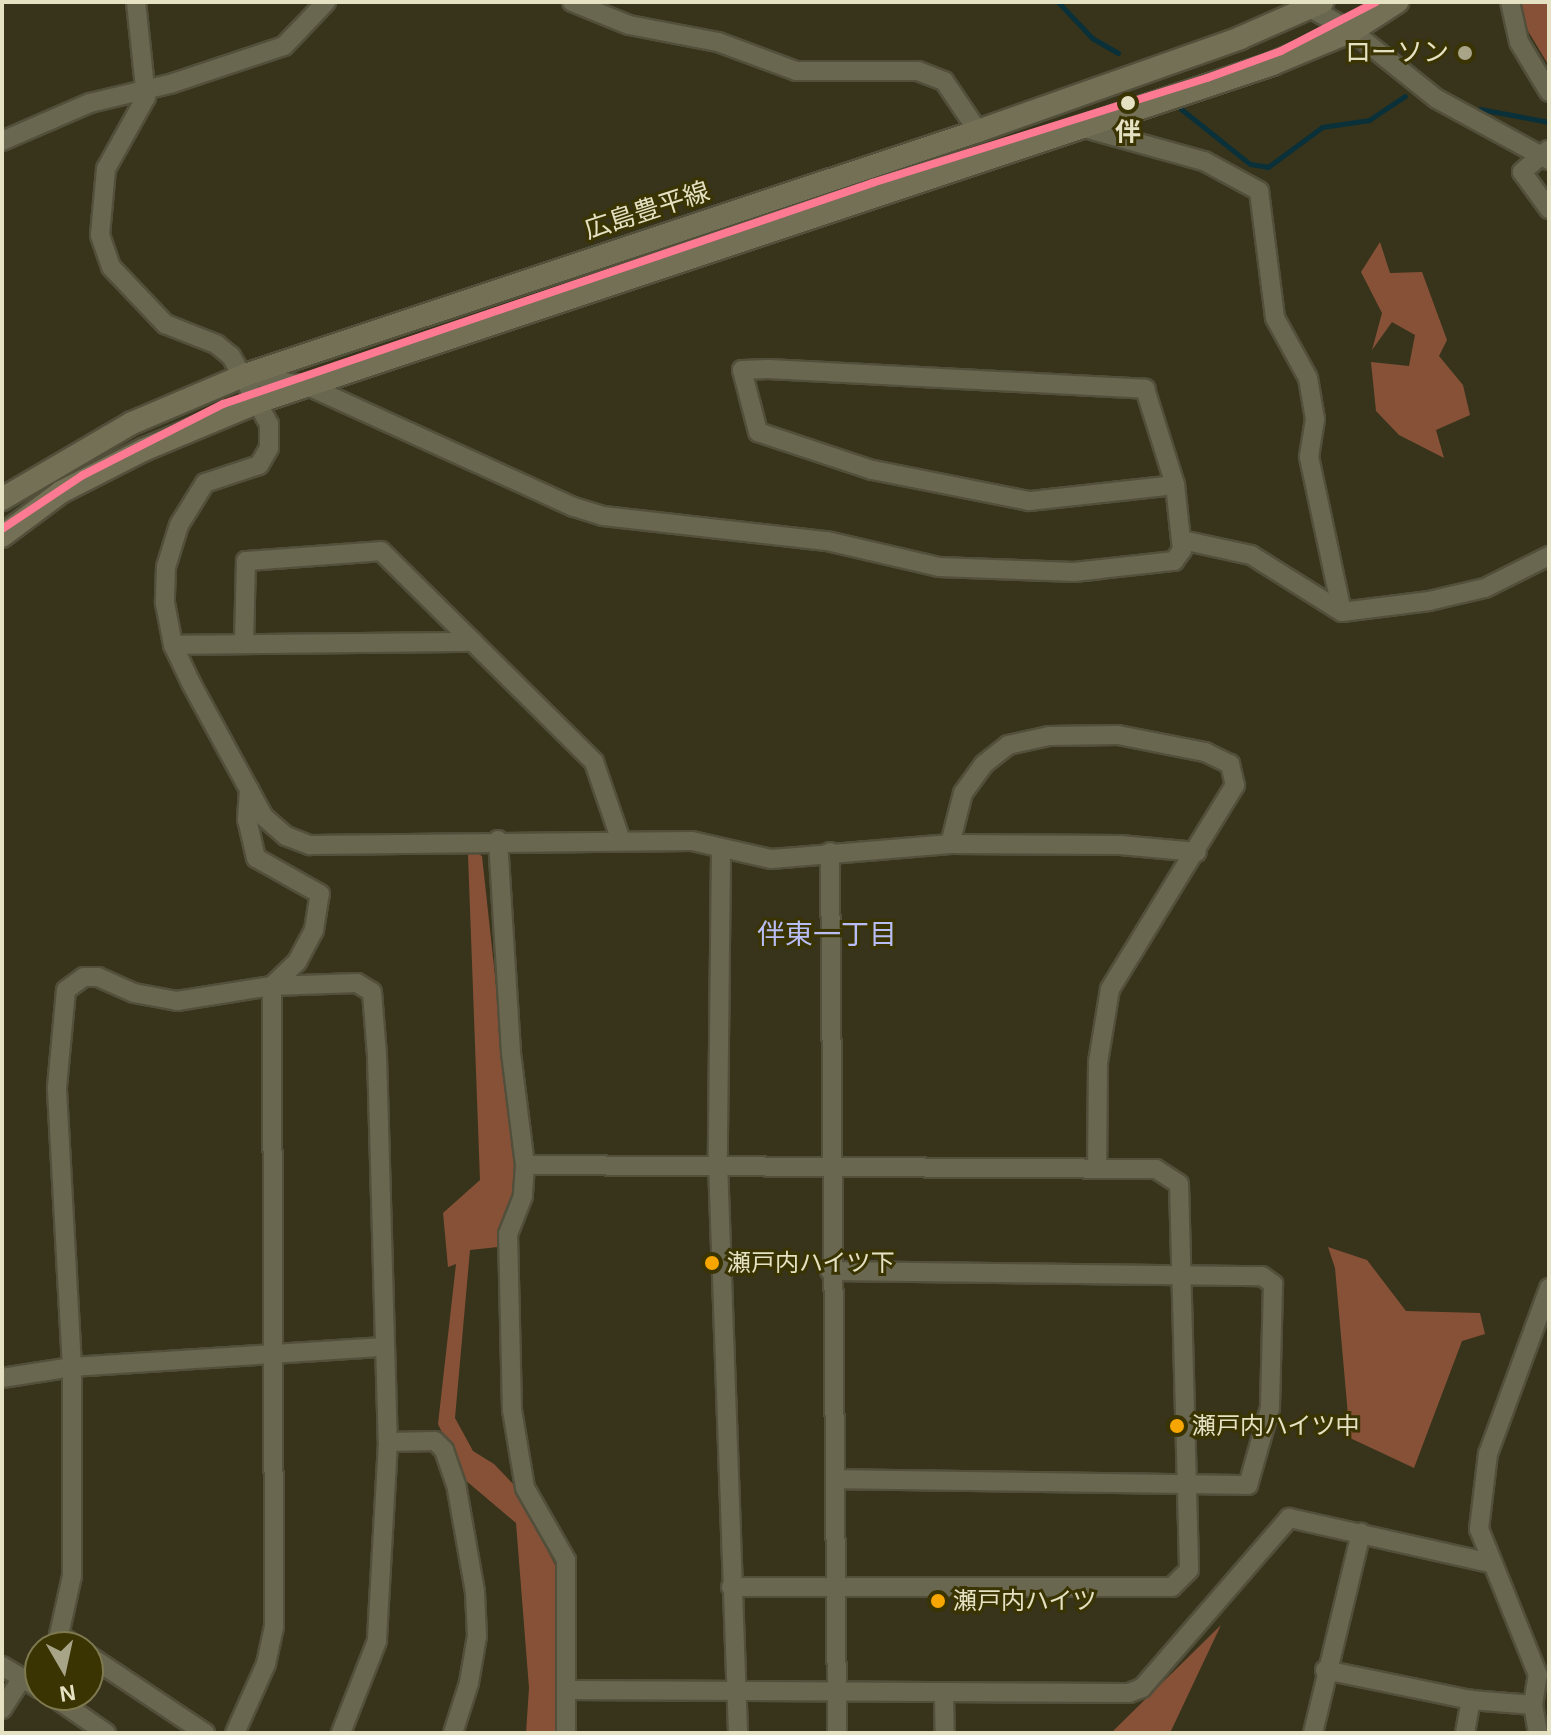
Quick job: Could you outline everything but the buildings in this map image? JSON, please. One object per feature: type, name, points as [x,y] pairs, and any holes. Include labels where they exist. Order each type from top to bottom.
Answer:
[{"type":"main road","points":[[2,536],[61,492],[143,450],[261,401],[1272,64],[1352,31],[1397,2]]},
{"type":"main road","name":"広島豊平線","points":[[2,499],[132,423],[245,375],[978,131],[1240,38],[1309,4]]},
{"type":"street","points":[[136,2],[146,97],[106,169],[100,235],[111,267],[165,324],[216,344],[245,375],[261,401],[269,424],[269,448],[259,465],[205,483],[179,525],[166,567],[165,603],[173,645],[264,817],[286,836],[310,845],[620,838],[692,841],[721,851],[771,859],[950,844],[1120,845],[1197,852]]},
{"type":"street","points":[[2,141],[90,103],[145,90],[284,46],[326,2]]},
{"type":"street","points":[[572,2],[629,25],[718,42],[796,71],[918,71],[944,81],[978,131]]},
{"type":"street","points":[[1510,2],[1519,42],[1549,92]]},
{"type":"street","points":[[1309,4],[1352,31],[1437,99],[1547,155],[1522,172],[1549,209]]},
{"type":"street","points":[[1081,127],[1204,161],[1259,191],[1275,318],[1308,378],[1315,419],[1309,457],[1342,612]]},
{"type":"street","points":[[245,375],[308,386],[574,507],[632,521],[827,541],[939,567],[1074,572],[1174,561],[1182,540],[1175,485],[1145,389],[1036,379],[900,379],[742,370],[758,432],[872,470],[1029,501],[1175,485]]},
{"type":"street","points":[[1182,540],[1251,555],[1342,612],[1429,601],[1485,588],[1549,556]]},
{"type":"street","points":[[244,642],[246,561],[358,550],[381,551],[594,762],[620,838]]},
{"type":"street","points":[[173,645],[473,642]]},
{"type":"street","points":[[950,844],[963,793],[984,764],[1008,745],[1049,736],[1118,735],[1205,752],[1230,764],[1235,785],[1197,852],[1110,989],[1098,1062],[1097,1168]]},
{"type":"street","points":[[235,1733],[266,1664],[274,1627],[272,986],[297,962],[314,930],[320,894],[256,858],[247,819],[249,787]]},
{"type":"street","points":[[498,840],[511,1053],[525,1165],[523,1196],[508,1234],[512,1410],[525,1488],[566,1560],[566,1733]]},
{"type":"street","points":[[721,851],[718,1163],[738,1733]]},
{"type":"street","points":[[830,852],[829,1163],[837,1733]]},
{"type":"street","points":[[60,1631],[72,1576],[72,1367],[57,1087],[66,990],[84,977],[98,977],[134,993],[177,1001],[272,986],[357,983],[372,992],[388,1442],[385,1575],[377,1641],[341,1733]]},
{"type":"street","points":[[525,1165],[829,1163],[1156,1169],[1179,1184],[1189,1570],[1172,1587],[731,1587]]},
{"type":"street","points":[[830,1271],[1262,1276],[1273,1284],[1270,1408],[1256,1471],[1248,1485],[835,1479]]},
{"type":"street","points":[[1538,1733],[1533,1705],[1538,1675],[1479,1529],[1488,1454],[1549,1288]]},
{"type":"street","points":[[2,1378],[72,1367],[273,1357],[383,1347]]},
{"type":"street","points":[[388,1442],[435,1441],[444,1450],[456,1484],[477,1636],[453,1733]]},
{"type":"street","points":[[568,1690],[1129,1693],[1142,1688],[1289,1518],[1491,1563]]},
{"type":"street","points":[[1313,1733],[1325,1670],[1361,1533]]},
{"type":"street","points":[[2,1666],[22,1678],[2,1709]]},
{"type":"street","points":[[104,1666],[205,1733]]},
{"type":"street","points":[[1325,1670],[1471,1700],[1533,1705]]},
{"type":"street","points":[[944,1694],[945,1733]]},
{"type":"street","points":[[1465,1733],[1471,1700]]},
{"type":"street","points":[[74,1711],[106,1733]]},
{"type":"shaded area","points":[[1520,2],[1549,2],[1549,66],[1525,26]]},
{"type":"shaded area","points":[[1380,242],[1390,273],[1422,272],[1447,340],[1439,356],[1463,385],[1470,415],[1436,430],[1444,458],[1399,435],[1376,411],[1371,362],[1409,366],[1415,335],[1392,322],[1372,350],[1382,313],[1361,272]]},
{"type":"shaded area","points":[[475,852],[482,856],[518,1187],[498,1247],[470,1250],[455,1418],[473,1451],[494,1464],[515,1486],[555,1565],[557,1733],[526,1733],[529,1688],[516,1523],[464,1479],[438,1424],[456,1264],[448,1267],[443,1213],[480,1180],[468,855]]},
{"type":"shaded area","points":[[1328,1247],[1367,1260],[1406,1311],[1480,1313],[1485,1334],[1462,1341],[1414,1468],[1350,1438],[1335,1268]]},
{"type":"shaded area","points":[[1221,1625],[1170,1733],[1111,1733]]},
{"type":"waterway","points":[[1058,2],[1092,38],[1118,53]]},
{"type":"waterway","points":[[1181,109],[1250,164],[1268,167],[1322,127],[1369,120],[1405,96]]},
{"type":"waterway","points":[[1480,109],[1549,122]]},
{"type":"transit line","points":[[2,529],[83,475],[223,404],[872,183],[1207,78],[1281,51],[1376,2]]},
{"type":"place","name":"ローソン","points":[[1465,53]]},
{"type":"place","name":"伴","points":[[1128,103]]},
{"type":"place","name":"瀬戸内ハイツ下","points":[[712,1263]]},
{"type":"place","name":"瀬戸内ハイツ中","points":[[1177,1426]]},
{"type":"place","name":"瀬戸内ハイツ","points":[[938,1601]]},
{"type":"district","name":"伴東一丁目","points":[[827,935]]}]
